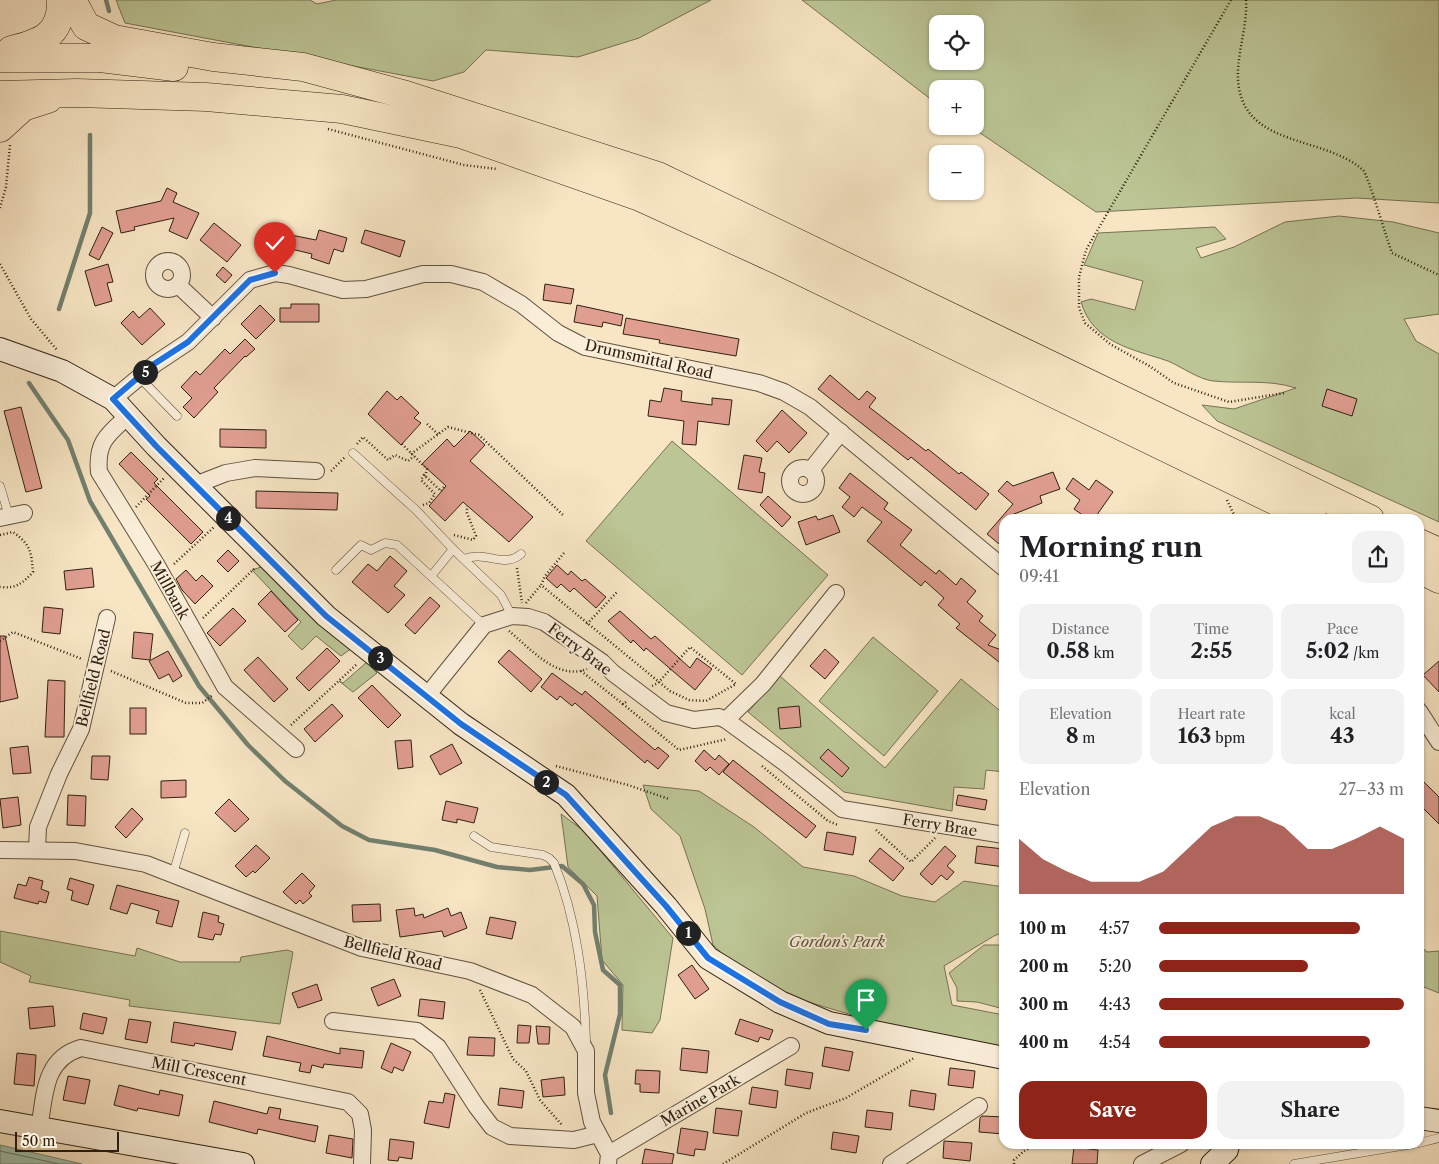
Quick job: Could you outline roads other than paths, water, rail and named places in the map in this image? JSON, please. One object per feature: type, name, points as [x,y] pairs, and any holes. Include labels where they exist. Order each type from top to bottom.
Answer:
[{"type":"highway","points":[[0,53],[40,43],[52,31],[62,12],[61,0]]},
{"type":"highway","points":[[72,0],[86,26],[114,39],[213,58],[303,67],[406,95],[658,176],[1360,514]]},
{"type":"highway","points":[[0,58],[100,58],[406,95]]},
{"type":"highway","points":[[6,133],[23,107],[47,99],[77,93]]},
{"type":"highway","points":[[0,95],[77,93],[206,97],[342,109],[461,134],[640,197],[780,261],[1303,514]]},
{"type":"highway","points":[[1424,544],[1439,552]]},
{"type":"highway","points":[[1424,572],[1439,579]]},
{"type":"street","name":"Drumsmittal Road","points":[[113,399],[139,377],[188,342],[213,318],[239,288],[260,276],[275,273],[289,275],[342,290],[366,289],[423,274],[452,274],[483,282],[521,304],[558,333],[585,346],[760,383],[784,392],[810,407],[999,564]]},
{"type":"street","points":[[178,285],[213,318]]},
{"type":"street","points":[[0,349],[62,371],[113,399],[194,485],[326,616],[426,697],[566,795],[666,906],[708,958],[780,1002],[829,1024],[999,1057]]},
{"type":"street","name":"Millbank","points":[[128,416],[106,435],[97,456],[99,472],[162,575],[225,687],[296,749]]},
{"type":"street","points":[[811,470],[841,432]]},
{"type":"street","points":[[194,485],[226,473],[255,468],[316,471]]},
{"type":"street","points":[[726,720],[763,684],[836,593]]},
{"type":"street","name":"Ferry Brae","points":[[498,621],[528,617],[544,622],[602,662],[613,673],[666,713],[694,720],[719,716],[786,763],[842,809],[999,833]]},
{"type":"street","name":"Bellfield Road","points":[[37,850],[38,826],[59,774],[82,729],[108,618]]},
{"type":"street","points":[[426,697],[498,621]]},
{"type":"street","points":[[1424,719],[1439,742]]},
{"type":"street","name":"Bellfield Road","points":[[0,850],[74,850],[146,864],[362,948],[470,971],[532,995],[573,1028],[586,1051],[586,1093],[592,1122],[608,1159]]},
{"type":"street","points":[[333,1022],[417,1031],[438,1046],[476,1106],[492,1127],[510,1136],[574,1140],[598,1134]]},
{"type":"street","name":"Marine Park","points":[[608,1159],[791,1046]]},
{"type":"street","name":"Mill Crescent","points":[[39,1129],[49,1076],[56,1062],[69,1052],[81,1048],[348,1102],[360,1114],[363,1130],[362,1164]]},
{"type":"street","points":[[891,1164],[980,1106]]},
{"type":"street","points":[[1424,1119],[1439,1121]]},
{"type":"street","points":[[0,1121],[243,1164]]},
{"type":"street","points":[[1142,1164],[1171,1149]]},
{"type":"street","points":[[1212,1164],[1227,1149]]},
{"type":"lane","points":[[139,377],[177,416]]},
{"type":"lane","points":[[336,570],[361,545],[371,550],[385,543],[397,545],[404,549],[432,575],[498,621],[501,594],[453,549],[416,510],[353,453]]},
{"type":"lane","points":[[0,486],[11,515]]},
{"type":"lane","points":[[432,575],[453,549]]},
{"type":"lane","points":[[464,559],[473,555],[509,560],[518,557]]},
{"type":"lane","points":[[173,874],[185,833]]},
{"type":"lane","points":[[474,836],[490,847],[543,855],[550,858],[554,864],[574,926],[585,1001],[586,1051]]},
{"type":"lane","points":[[1424,1142],[1439,1138]]},
{"type":"lane","points":[[1294,1164],[1384,1149]]},
{"type":"water","points":[[0,1145],[82,1164],[0,1164]]},
{"type":"waterway","points":[[106,0],[109,11]]},
{"type":"waterway","points":[[59,309],[90,213],[90,135]]},
{"type":"waterway","points":[[29,383],[68,440],[90,501],[199,686],[248,745],[285,781],[342,826],[369,840],[435,850],[497,867],[530,870],[562,866],[583,884],[594,905],[595,932],[603,970],[620,985],[620,1014],[605,1075],[611,1113]]},
{"type":"park label","name":"Gordon's Park","points":[[837,941]]}]
